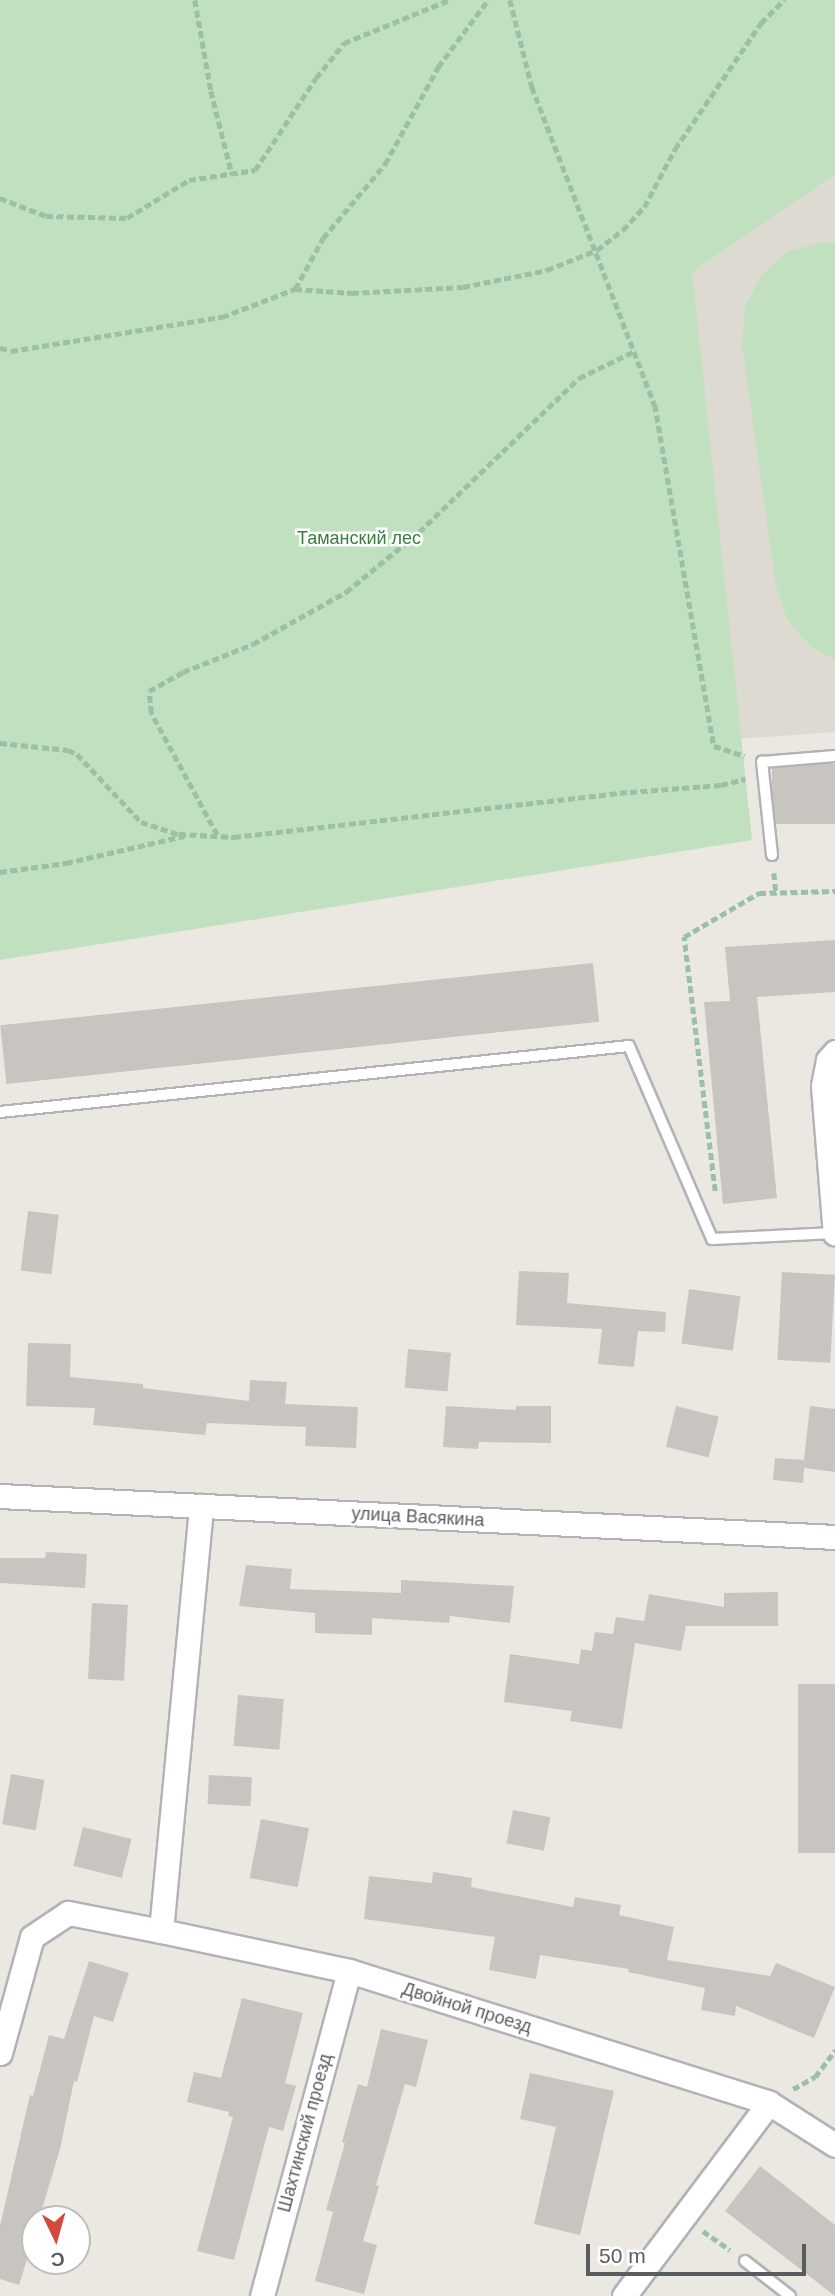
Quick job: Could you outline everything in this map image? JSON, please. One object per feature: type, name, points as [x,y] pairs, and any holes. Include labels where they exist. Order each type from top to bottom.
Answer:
[{"type":"street","points":[[835,1052],[828,1060],[823,1086],[835,1233]]},
{"type":"street","name":"улица Васякина","points":[[0,1496],[835,1537]]},
{"type":"street","points":[[161,1931],[201,1506]]},
{"type":"street","name":"Двойной проезд","points":[[0,2053],[32,1937],[68,1913],[349,1971],[769,2103],[835,2145]]},
{"type":"street","name":"Шахтинский проезд","points":[[262,2296],[349,1971]]},
{"type":"street","points":[[624,2296],[769,2103]]},
{"type":"lane","points":[[772,855],[762,762],[835,756]]},
{"type":"lane","points":[[0,1112],[629,1046],[712,1239],[835,1233]]},
{"type":"lane","points":[[745,2261],[790,2296]]},
{"type":"path","points":[[195,0],[211,90],[232,174]]},
{"type":"path","points":[[0,198],[46,216],[127,218],[189,180],[255,170],[316,78],[344,43],[449,0]]},
{"type":"path","points":[[295,289],[323,238],[385,164],[438,67],[488,0]]},
{"type":"path","points":[[510,0],[533,88],[655,405],[714,746],[762,762]]},
{"type":"path","points":[[0,348],[11,351],[222,317],[295,289],[352,293],[463,287],[547,270],[597,250],[623,230],[644,207],[675,149],[761,23],[784,0]]},
{"type":"path","points":[[217,836],[151,713],[149,691],[183,672],[253,644],[346,592],[419,532],[579,378],[635,351]]},
{"type":"path","points":[[0,743],[68,750],[77,754],[141,822],[179,834],[217,836],[287,832],[630,792],[721,785],[763,775]]},
{"type":"path","points":[[0,872],[66,863],[192,834]]},
{"type":"path","points":[[716,1198],[684,937],[759,893],[835,891]]},
{"type":"path","points":[[769,2103],[815,2077],[835,2050]]},
{"type":"path","points":[[683,2217],[745,2261]]},
{"type":"shaded area","points":[[835,169],[835,732],[738,739],[688,270]]},
{"type":"green space","name":"Таманский лес","points":[[0,0],[835,0],[835,174],[692,272],[752,840],[0,960]]},
{"type":"green space","points":[[822,242],[835,243],[835,659],[811,647],[787,619],[776,586],[742,344],[745,307],[761,276],[787,252]]},
{"type":"building","points":[[772,764],[835,764],[835,824],[772,824]]},
{"type":"building","points":[[835,940],[835,992],[757,997],[777,1198],[723,1204],[704,1002],[730,1001],[725,947]]},
{"type":"building","points":[[593,963],[599,1022],[6,1084],[0,1025]]},
{"type":"building","points":[[28,1211],[59,1215],[51,1274],[21,1271]]},
{"type":"building","points":[[519,1271],[569,1273],[567,1303],[666,1312],[665,1332],[638,1331],[634,1367],[598,1364],[602,1329],[516,1325]]},
{"type":"building","points":[[782,1272],[835,1275],[830,1363],[777,1360]]},
{"type":"building","points":[[689,1289],[740,1296],[733,1351],[681,1343]]},
{"type":"building","points":[[28,1343],[71,1344],[70,1377],[143,1384],[143,1388],[249,1401],[250,1380],[287,1382],[285,1404],[358,1407],[356,1448],[305,1446],[306,1427],[207,1423],[205,1435],[93,1425],[95,1408],[26,1406]]},
{"type":"building","points":[[408,1349],[451,1353],[447,1392],[405,1388]]},
{"type":"building","points":[[446,1406],[516,1410],[516,1406],[551,1406],[551,1443],[479,1442],[478,1449],[443,1447]]},
{"type":"building","points":[[676,1406],[719,1417],[709,1457],[666,1447]]},
{"type":"building","points":[[810,1406],[835,1409],[835,1472],[804,1468],[803,1483],[773,1480],[775,1458],[804,1460]]},
{"type":"building","points":[[46,1552],[87,1554],[85,1588],[0,1583],[0,1558],[45,1558]]},
{"type":"building","points":[[246,1565],[292,1569],[290,1589],[401,1593],[401,1580],[514,1586],[510,1623],[450,1616],[449,1623],[372,1618],[372,1635],[315,1633],[315,1613],[239,1606]]},
{"type":"building","points":[[778,1592],[778,1626],[686,1626],[681,1651],[635,1643],[622,1729],[570,1721],[572,1711],[504,1702],[510,1654],[579,1664],[581,1649],[592,1651],[595,1632],[613,1634],[616,1617],[644,1621],[649,1594],[724,1607],[724,1593]]},
{"type":"building","points":[[92,1603],[128,1605],[124,1681],[88,1679]]},
{"type":"building","points":[[798,1684],[835,1684],[835,1853],[798,1853]]},
{"type":"building","points":[[238,1695],[284,1699],[279,1750],[234,1746]]},
{"type":"building","points":[[11,1774],[44,1780],[36,1830],[2,1824]]},
{"type":"building","points":[[209,1775],[252,1777],[250,1806],[207,1804]]},
{"type":"building","points":[[513,1810],[550,1817],[544,1851],[507,1843]]},
{"type":"building","points":[[261,1819],[309,1828],[298,1887],[250,1878]]},
{"type":"building","points":[[83,1827],[132,1839],[122,1878],[73,1866]]},
{"type":"building","points":[[433,1872],[472,1878],[471,1887],[573,1907],[575,1897],[621,1905],[619,1915],[674,1927],[667,1960],[770,1976],[776,1963],[835,1987],[814,2038],[736,2006],[735,2016],[701,2010],[705,1988],[628,1972],[629,1969],[540,1955],[536,1979],[489,1970],[495,1937],[364,1919],[369,1876],[432,1883]]},
{"type":"building","points":[[89,1961],[129,1973],[113,2022],[94,2016],[77,2082],[74,2081],[60,2149],[43,2205],[21,2205],[22,2275],[19,2285],[0,2279],[0,2226],[30,2095],[33,2096],[49,2035],[64,2039]]},
{"type":"building","points":[[242,1998],[303,2013],[285,2083],[296,2086],[283,2131],[269,2127],[234,2260],[197,2251],[233,2117],[228,2116],[229,2112],[187,2102],[194,2072],[221,2078]]},
{"type":"building","points":[[381,2029],[428,2040],[416,2087],[405,2084],[376,2185],[379,2186],[363,2241],[377,2245],[364,2294],[315,2281],[333,2212],[326,2210],[345,2143],[342,2142],[358,2084],[367,2087]]},
{"type":"building","points":[[530,2073],[614,2091],[580,2235],[534,2224],[556,2127],[520,2119]]},
{"type":"building","points":[[760,2166],[835,2225],[835,2296],[725,2211]]}]
